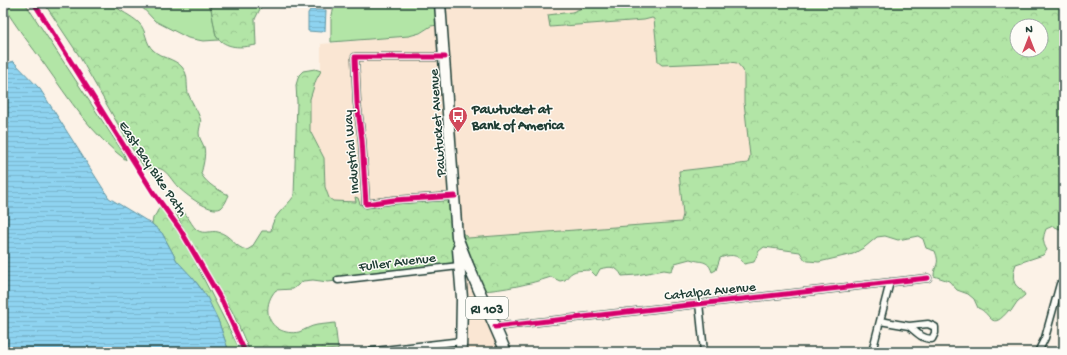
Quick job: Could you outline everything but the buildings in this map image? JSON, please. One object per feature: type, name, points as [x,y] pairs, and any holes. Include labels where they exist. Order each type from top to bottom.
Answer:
[{"type":"main road","name":"Pawtucket Avenue","points":[[440,3],[458,237],[463,266]]},
{"type":"main road","name":"RI 103","points":[[463,266],[481,295],[506,352]]},
{"type":"main road","name":"RI 103","points":[[461,352],[463,266]]},
{"type":"main road","points":[[462,298],[481,295]]},
{"type":"street","name":"Industrial Way","points":[[445,57],[355,57],[357,103],[362,140],[366,204],[394,200],[455,196]]},
{"type":"street","name":"Fuller Avenue","points":[[338,280],[463,266]]},
{"type":"street","name":"Catalpa Avenue","points":[[495,327],[928,278]]},
{"type":"street","points":[[872,352],[890,282]]},
{"type":"street","points":[[1038,352],[1045,338],[1060,284]]},
{"type":"street","points":[[699,303],[704,352]]},
{"type":"street","points":[[880,322],[909,326]]},
{"type":"street","points":[[366,352],[462,341]]},
{"type":"shaded area","points":[[440,3],[595,3],[572,12],[562,14],[550,27],[654,19],[657,55],[737,63],[743,70],[744,102],[750,156],[748,163],[679,171],[683,215],[681,222],[665,224],[468,238],[458,229],[360,205],[356,202],[333,201],[329,198],[325,187],[324,158],[310,131],[310,100],[316,80],[321,71],[321,44],[420,34],[431,26],[438,25]]},
{"type":"shaded area","points":[[463,250],[508,352],[461,352]]},
{"type":"green space","points":[[3,3],[25,3],[124,154],[126,160],[102,139],[82,116],[18,28]]},
{"type":"green space","points":[[44,3],[112,3],[142,26],[150,47],[156,53],[179,64],[182,67],[186,76],[188,93],[201,120],[199,135],[205,153],[201,174],[210,184],[229,195],[225,204],[221,208],[216,209],[204,206],[181,190],[166,172],[161,169],[145,169],[78,54]]},
{"type":"green space","points":[[138,3],[210,3],[216,36],[219,40],[203,41],[188,38],[155,21]]},
{"type":"green space","points":[[210,3],[263,3],[255,19],[256,45],[239,47],[229,45],[220,40],[216,36]]},
{"type":"green space","points":[[335,3],[440,3],[438,25],[431,26],[420,33],[409,36],[331,42],[331,19]]},
{"type":"green space","points":[[595,3],[1064,3],[1064,235],[1062,230],[1053,226],[1046,229],[1044,244],[1047,250],[1043,255],[1016,264],[1014,280],[1016,286],[1025,295],[1017,302],[1011,311],[1009,310],[1003,317],[995,321],[992,320],[983,310],[978,308],[974,299],[968,294],[957,290],[949,281],[934,276],[937,256],[935,251],[926,248],[923,239],[918,236],[898,240],[885,236],[877,237],[865,247],[853,254],[819,262],[805,260],[800,252],[764,247],[759,251],[754,262],[744,264],[737,257],[724,257],[720,258],[716,270],[712,272],[706,263],[690,259],[675,263],[670,271],[664,270],[622,276],[618,270],[607,267],[600,269],[596,276],[590,270],[578,271],[570,274],[565,280],[560,281],[551,277],[516,286],[481,291],[460,262],[399,274],[328,282],[313,280],[303,281],[293,289],[276,290],[272,295],[269,304],[269,318],[279,329],[294,333],[314,326],[335,323],[338,349],[320,352],[250,352],[232,311],[173,208],[181,210],[197,230],[202,232],[222,233],[239,247],[247,250],[252,247],[262,231],[271,231],[274,220],[294,196],[297,102],[296,85],[299,75],[303,71],[315,69],[321,71],[316,80],[310,99],[310,131],[324,158],[325,187],[329,198],[333,201],[356,202],[355,197],[358,198],[360,204],[364,206],[455,195],[458,229],[468,238],[681,222],[683,215],[679,171],[748,163],[750,156],[744,102],[744,75],[743,70],[737,63],[662,65],[658,62],[654,19],[652,18],[644,20],[550,27],[548,15],[572,12]]},
{"type":"green space","points":[[160,206],[163,207],[194,260],[241,352],[229,352],[218,320],[200,287],[177,261],[162,233],[152,224],[153,218]]},
{"type":"water","points":[[310,10],[326,10],[325,31],[308,31],[308,13]]},
{"type":"water","points":[[13,61],[40,89],[109,198],[152,224],[162,233],[177,261],[193,278],[207,297],[218,320],[229,352],[3,352],[3,67]]},
{"type":"cycle path","name":"East Bay Bike Path","points":[[34,3],[153,192],[180,229],[222,301],[245,352]]},
{"type":"cycle path","points":[[445,57],[355,57],[357,103],[362,140],[366,204],[394,200],[455,196]]},
{"type":"cycle path","points":[[495,327],[928,278]]},
{"type":"place","name":"Pawtucket at Bank of America","points":[[458,133]]}]
